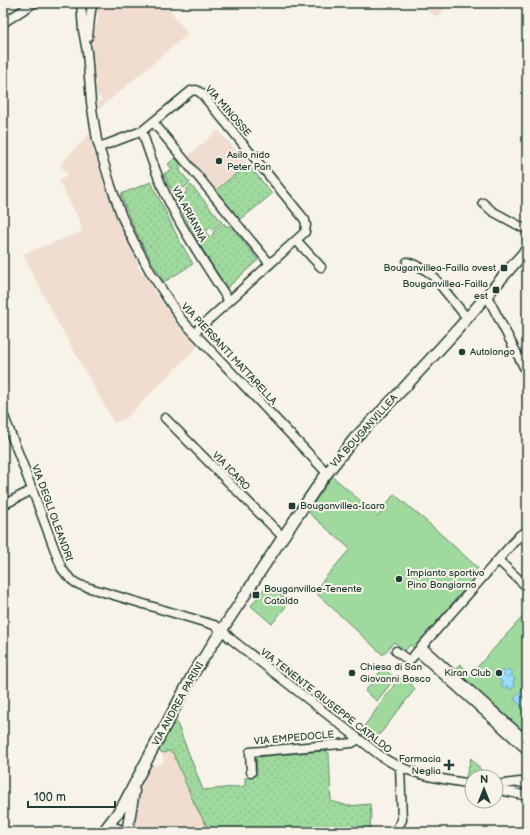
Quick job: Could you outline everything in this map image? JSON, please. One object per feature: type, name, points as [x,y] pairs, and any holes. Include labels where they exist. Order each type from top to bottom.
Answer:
[{"type":"main road","name":"VIA BOUGANVILLEA","points":[[222,630],[327,473],[354,440],[408,384],[468,318],[527,249]]},
{"type":"main road","name":"VIA ANDREA PARINI","points":[[137,779],[194,674],[222,630]]},
{"type":"main road","points":[[104,832],[122,807],[137,779]]},
{"type":"main road","points":[[127,832],[137,779]]},
{"type":"main road","points":[[104,832],[113,828],[122,832]]},
{"type":"street","points":[[3,23],[34,3]]},
{"type":"street","points":[[75,3],[82,17]]},
{"type":"street","points":[[81,3],[87,52]]},
{"type":"street","points":[[87,52],[88,31],[93,3]]},
{"type":"street","name":"VIA PIERSANTI MATTARELLA","points":[[87,52],[91,102],[98,140],[111,186],[122,217],[151,273],[181,319],[327,473]]},
{"type":"street","name":"VIA MINOSSE","points":[[100,147],[142,131],[191,91],[199,91],[305,220],[305,232],[194,333]]},
{"type":"street","points":[[153,122],[270,264]]},
{"type":"street","name":"VIA ARIANNA","points":[[142,131],[171,205],[189,239],[229,301]]},
{"type":"street","points":[[483,203],[492,211],[527,230]]},
{"type":"street","points":[[296,240],[322,267]]},
{"type":"street","points":[[407,262],[418,265],[432,274],[468,318]]},
{"type":"street","points":[[487,296],[527,373]]},
{"type":"street","name":"VIA DEGLI OLEANDRI","points":[[3,414],[62,569],[73,582],[214,624],[222,630]]},
{"type":"street","name":"VIA ICARO","points":[[166,418],[283,538]]},
{"type":"street","points":[[3,505],[32,490]]},
{"type":"street","points":[[396,651],[409,661],[520,535],[527,531]]},
{"type":"street","points":[[498,560],[527,587]]},
{"type":"street","name":"VIA TENENTE GIUSEPPE CATALDO","points":[[222,630],[231,639],[392,764],[428,777],[464,783]]},
{"type":"street","points":[[420,649],[527,741]]},
{"type":"street","points":[[420,649],[527,750]]},
{"type":"street","name":"VIA EMPEDOCLE","points":[[251,772],[250,752],[352,743],[359,739]]},
{"type":"street","points":[[395,832],[402,820],[400,768]]},
{"type":"street","points":[[504,784],[525,782]]},
{"type":"street","points":[[504,791],[523,795],[527,800]]},
{"type":"shaded area","points":[[98,3],[164,3],[188,34],[99,109],[98,102],[102,101],[101,97],[97,97],[92,46],[93,32],[97,24],[99,14],[96,14]]},
{"type":"shaded area","points":[[417,3],[448,3],[438,18]]},
{"type":"shaded area","name":"Asilo nido Peter Pan","points":[[218,130],[248,164],[216,190],[188,156]]},
{"type":"shaded area","points":[[90,133],[94,148],[93,153],[95,154],[105,187],[124,234],[139,265],[138,267],[141,272],[145,273],[153,288],[179,326],[198,346],[125,419],[114,423],[51,310],[23,254],[81,232],[82,226],[59,181],[68,175],[60,165]]},
{"type":"shaded area","points":[[169,751],[173,753],[194,803],[210,832],[130,832],[144,774],[150,764],[162,764],[164,761],[162,755],[163,753]]},
{"type":"green space","points":[[175,158],[180,164],[180,171],[190,183],[184,188],[182,186],[178,189],[180,191],[174,196],[164,174],[172,169],[168,164]]},
{"type":"green space","points":[[248,164],[272,194],[240,220],[216,190]]},
{"type":"green space","points":[[151,182],[178,238],[193,264],[164,282],[140,240],[121,194]]},
{"type":"green space","points":[[191,185],[222,222],[212,230],[210,228],[206,231],[207,234],[198,241],[174,198],[181,193],[183,195]]},
{"type":"green space","points":[[224,223],[226,226],[231,226],[258,260],[227,288],[199,243],[209,235],[210,237],[214,233],[213,232]]},
{"type":"green space","name":"Impianto sportivo Pino Bongiorno","points":[[332,476],[378,516],[394,494],[478,568],[475,571],[477,574],[414,648],[410,645],[405,651],[394,642],[383,655],[314,591],[350,549],[308,512]]},
{"type":"green space","points":[[267,585],[287,600],[287,605],[272,624],[251,606]]},
{"type":"green space","name":"Kiran Club","points":[[527,612],[527,736],[454,671],[460,664],[471,674]]},
{"type":"green space","points":[[383,668],[395,678],[377,701],[365,691]]},
{"type":"green space","points":[[400,677],[403,681],[406,678],[415,689],[373,743],[360,732]]},
{"type":"green space","points":[[175,718],[203,790],[245,786],[245,778],[257,775],[256,757],[324,751],[329,753],[331,801],[348,806],[370,804],[370,828],[324,832],[210,832],[194,803],[173,753],[169,751],[163,753],[157,750]]},
{"type":"green space","points":[[471,758],[480,769],[468,769]]},
{"type":"water","points":[[508,669],[513,673],[511,675],[515,679],[513,682],[515,685],[511,690],[507,686],[505,689],[500,685],[502,682],[496,677],[502,670],[505,672]]},
{"type":"water","points":[[526,685],[527,686],[527,711],[514,699]]},
{"type":"place","name":"Asilo nido Peter Pan","points":[[219,161]]},
{"type":"place","name":"Bouganvillea-Failla ovest","points":[[504,268]]},
{"type":"place","name":"Bouganvillea-Failla est","points":[[496,290]]},
{"type":"place","name":"Autolongo","points":[[462,352]]},
{"type":"place","name":"Bouganvillea-Icaro","points":[[292,506]]},
{"type":"place","name":"Impianto sportivo Pino Bongiorno","points":[[399,579]]},
{"type":"place","name":"Bouganvillae-Tenente Cataldo","points":[[256,595]]},
{"type":"place","name":"Chiesa di San Giovanni Bosco","points":[[352,673]]},
{"type":"place","name":"Kiran Club","points":[[499,673]]},
{"type":"place","name":"Farmacia Neglia","points":[[449,765]]}]
